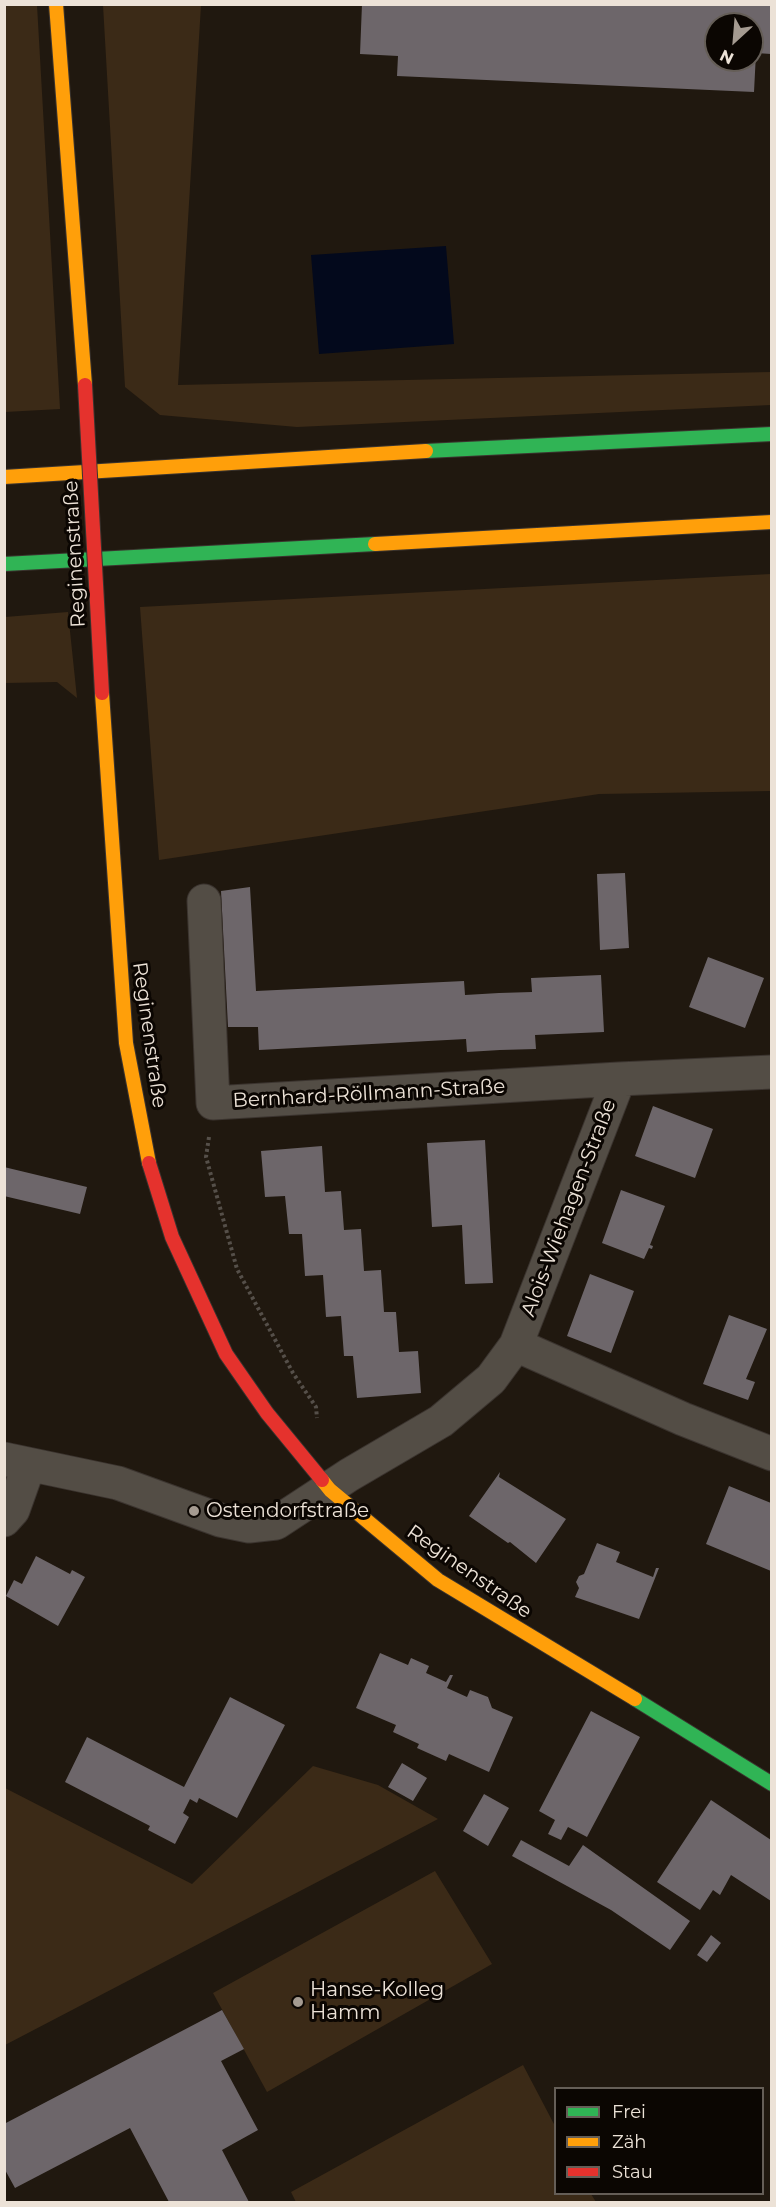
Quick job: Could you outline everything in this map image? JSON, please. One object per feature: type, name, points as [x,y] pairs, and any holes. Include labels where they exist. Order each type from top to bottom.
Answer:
[{"type":"main road","name":"Reginenstraße","points":[[56,4],[85,385],[102,693],[126,1042],[149,1163],[172,1237],[226,1354],[267,1413],[330,1490],[438,1580],[745,1765],[771,1784]]},
{"type":"main road","points":[[4,477],[290,458],[771,435]]},
{"type":"main road","points":[[4,564],[771,522]]},
{"type":"street","name":"Bernhard-Röllmann-Straße","points":[[204,901],[213,1103],[619,1079]]},
{"type":"street","name":"Alois-Wiehagen-Straße","points":[[330,1490],[349,1475],[441,1421],[463,1405],[491,1379],[516,1345],[619,1079],[771,1072]]},
{"type":"street","points":[[516,1345],[683,1419],[771,1454]]},
{"type":"street","points":[[4,1520],[13,1510],[17,1462],[77,1472],[118,1483],[220,1520],[249,1527],[276,1522],[330,1490]]},
{"type":"path","points":[[213,1103],[206,1157],[237,1269],[293,1373],[316,1407],[318,1428]]},
{"type":"shaded area","points":[[5,4],[37,5],[60,409],[5,412]]},
{"type":"shaded area","points":[[103,5],[201,5],[178,385],[771,372],[771,405],[297,427],[160,415],[125,387]]},
{"type":"shaded area","points":[[771,574],[771,791],[599,794],[159,860],[140,607]]},
{"type":"shaded area","points":[[68,612],[77,698],[57,682],[5,683],[5,617]]},
{"type":"shaded area","points":[[313,1766],[378,1785],[438,1819],[5,2045],[5,1788],[192,1884]]},
{"type":"shaded area","points":[[435,1871],[492,1964],[267,2092],[213,1993]]},
{"type":"shaded area","points":[[523,2065],[554,2124],[554,2195],[592,2195],[596,2202],[296,2202],[291,2192]]},
{"type":"water","points":[[446,246],[454,344],[319,354],[311,255]]},
{"type":"building","points":[[362,4],[771,4],[771,54],[764,54],[764,12],[704,12],[704,72],[755,72],[754,92],[397,76],[398,56],[360,54]]},
{"type":"building","points":[[625,873],[629,948],[600,950],[597,874]]},
{"type":"building","points":[[250,887],[256,991],[464,981],[465,995],[532,992],[531,978],[601,975],[604,1032],[535,1035],[536,1049],[467,1052],[466,1039],[259,1050],[258,1027],[228,1027],[221,891]]},
{"type":"building","points":[[708,957],[764,978],[745,1028],[689,1007]]},
{"type":"building","points":[[653,1106],[713,1129],[695,1178],[635,1156]]},
{"type":"building","points":[[485,1140],[493,1283],[465,1284],[462,1225],[432,1227],[427,1143]]},
{"type":"building","points":[[322,1146],[325,1192],[341,1191],[344,1230],[361,1229],[364,1271],[381,1270],[384,1312],[396,1312],[399,1352],[418,1351],[421,1393],[357,1398],[353,1356],[344,1356],[341,1316],[326,1317],[323,1275],[305,1276],[302,1234],[289,1234],[285,1196],[265,1197],[261,1151]]},
{"type":"building","points":[[4,1167],[87,1187],[80,1214],[4,1196]]},
{"type":"building","points":[[621,1190],[665,1206],[650,1245],[653,1246],[652,1249],[649,1248],[644,1259],[602,1243]]},
{"type":"building","points":[[590,1274],[634,1291],[611,1353],[567,1336]]},
{"type":"building","points":[[729,1315],[767,1329],[746,1379],[755,1382],[748,1400],[703,1384]]},
{"type":"building","points":[[500,1472],[499,1477],[566,1519],[536,1563],[510,1542],[508,1543],[469,1516]]},
{"type":"building","points":[[729,1486],[771,1503],[771,1571],[706,1544]]},
{"type":"building","points":[[597,1543],[620,1552],[616,1562],[653,1577],[656,1568],[659,1568],[639,1619],[575,1597],[579,1588],[576,1582],[579,1576],[584,1574]]},
{"type":"building","points":[[36,1556],[70,1574],[72,1570],[85,1577],[58,1626],[6,1596],[14,1580],[22,1584]]},
{"type":"building","points":[[380,1653],[408,1665],[411,1658],[429,1666],[426,1673],[446,1682],[450,1675],[453,1675],[447,1688],[467,1697],[470,1690],[488,1697],[492,1708],[513,1717],[489,1772],[449,1754],[446,1761],[417,1748],[419,1744],[393,1732],[396,1725],[356,1708]]},
{"type":"building","points":[[230,1697],[285,1725],[237,1818],[199,1798],[197,1803],[190,1799],[183,1813],[189,1817],[175,1844],[148,1830],[150,1826],[65,1782],[87,1737],[184,1787]]},
{"type":"building","points":[[591,1711],[640,1737],[587,1837],[568,1827],[561,1840],[548,1834],[555,1820],[539,1811]]},
{"type":"building","points":[[402,1763],[427,1778],[413,1801],[388,1787]]},
{"type":"building","points":[[484,1794],[509,1808],[488,1846],[463,1831]]},
{"type":"building","points":[[711,1800],[771,1840],[771,1901],[731,1875],[720,1895],[713,1890],[700,1910],[657,1882]]},
{"type":"building","points":[[521,1840],[569,1866],[583,1845],[690,1921],[670,1950],[611,1910],[512,1856]]},
{"type":"building","points":[[711,1935],[721,1943],[707,1962],[697,1955]]},
{"type":"building","points":[[222,2010],[244,2049],[221,2061],[258,2130],[222,2150],[249,2202],[169,2202],[130,2128],[15,2188],[4,2168],[4,2124]]},
{"type":"traffic: fast","points":[[426,451],[772,434]]},
{"type":"traffic: fast","points":[[4,564],[375,544]]},
{"type":"traffic: fast","points":[[635,1699],[772,1784]]},
{"type":"traffic: slow","points":[[56,4],[85,385]]},
{"type":"traffic: slow","points":[[4,477],[426,451]]},
{"type":"traffic: slow","points":[[375,544],[772,522]]},
{"type":"traffic: slow","points":[[102,693],[126,1043],[149,1163]]},
{"type":"traffic: slow","points":[[322,1480],[330,1490],[438,1580],[635,1699]]},
{"type":"traffic: jam","points":[[85,385],[102,693]]},
{"type":"traffic: jam","points":[[149,1163],[172,1237],[226,1354],[267,1413],[322,1480]]},
{"type":"place","name":"Ostendorfstraße","points":[[194,1511]]},
{"type":"place","name":"Hanse-Kolleg Hamm","points":[[298,2002]]}]
